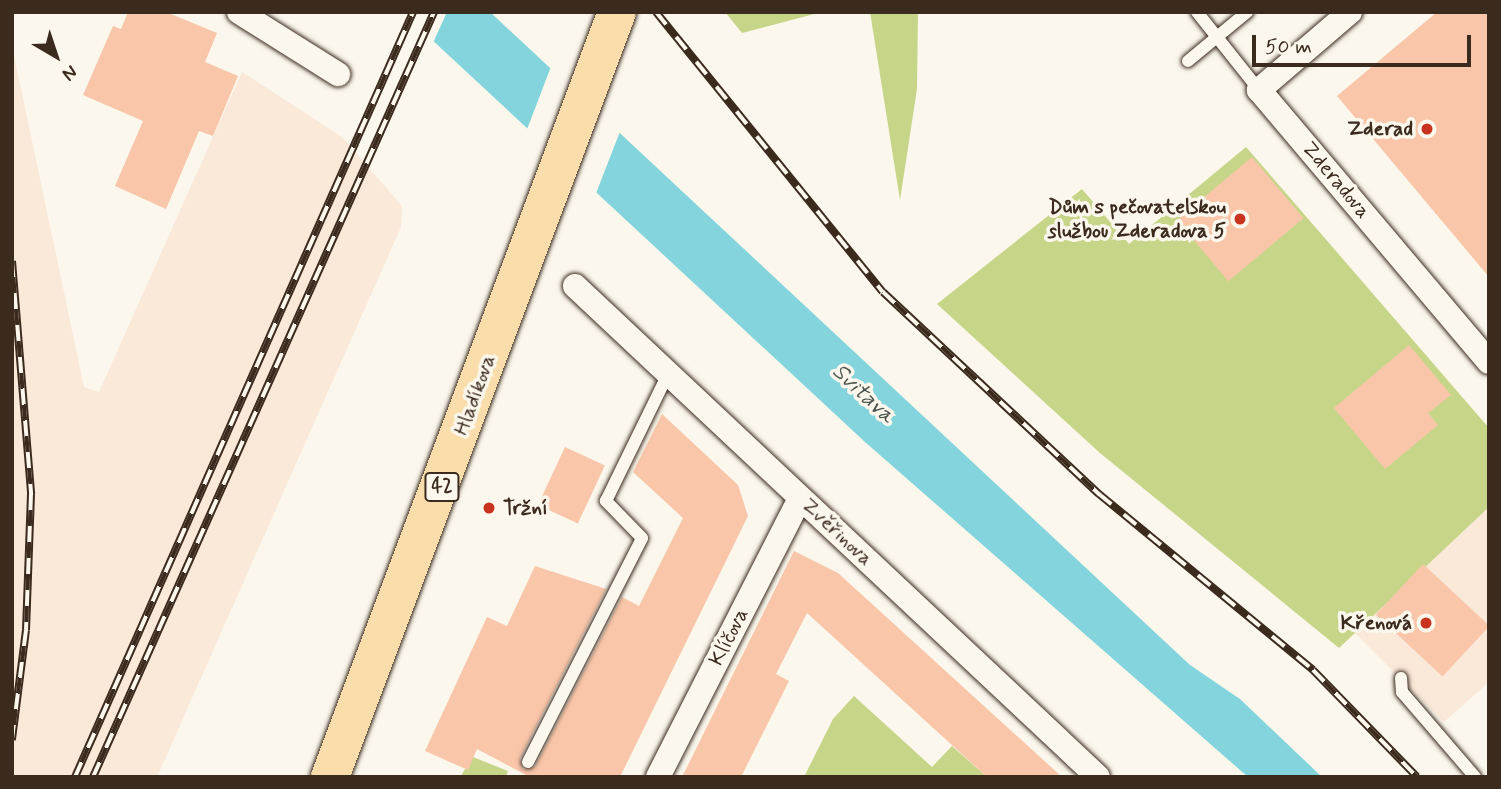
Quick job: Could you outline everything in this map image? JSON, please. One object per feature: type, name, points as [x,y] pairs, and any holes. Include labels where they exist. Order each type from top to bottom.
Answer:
[{"type":"main road","name":"Hladíkova","points":[[330,777],[617,12]]},
{"type":"street","points":[[239,12],[338,74]]},
{"type":"street","points":[[1259,90],[1350,12]]},
{"type":"street","name":"Zderadova","points":[[1259,90],[1489,362]]},
{"type":"street","name":"Zvěřinova","points":[[575,286],[667,376],[1098,777]]},
{"type":"street","name":"Klíčova","points":[[657,777],[800,498]]},
{"type":"lane","points":[[1197,12],[1259,90]]},
{"type":"lane","points":[[1188,61],[1247,12]]},
{"type":"lane","points":[[528,762],[642,538],[606,501],[667,376]]},
{"type":"lane","points":[[1401,678],[1402,692],[1475,777]]},
{"type":"shaded area","points":[[12,46],[84,387],[99,392],[242,72],[342,137],[402,206],[401,227],[157,777],[12,777]]},
{"type":"shaded area","name":"Křenová","points":[[1489,507],[1489,682],[1444,722],[1354,632],[1374,614],[1386,537],[1424,564]]},
{"type":"green space","points":[[725,12],[822,12],[742,33]]},
{"type":"green space","points":[[870,12],[918,12],[917,89],[900,200]]},
{"type":"green space","points":[[1246,147],[1489,428],[1489,507],[1339,648],[1100,453],[937,304],[1082,189],[1129,244]]},
{"type":"green space","points":[[854,696],[932,767],[952,746],[987,777],[804,777],[833,719]]},
{"type":"green space","points":[[473,757],[508,771],[506,777],[460,777]]},
{"type":"water","name":"Svitava","points":[[402,12],[490,12],[1190,665],[1240,699],[1322,777],[1248,777],[865,442]]},
{"type":"pier","points":[[398,12],[447,12],[432,45]]},
{"type":"pier","points":[[552,64],[621,129],[595,196],[526,132]]},
{"type":"building","points":[[128,12],[166,12],[217,33],[205,62],[238,76],[213,136],[199,131],[166,209],[115,186],[143,121],[83,95],[113,26],[121,29]]},
{"type":"building","name":"Zderad","points":[[1437,12],[1489,12],[1489,277],[1337,96]]},
{"type":"building","name":"Dům s pečovatelskou službou Zderadova 5","points":[[1252,157],[1303,218],[1228,281],[1177,220]]},
{"type":"building","points":[[1409,345],[1451,395],[1428,413],[1438,425],[1385,469],[1334,408]]},
{"type":"building","points":[[662,414],[738,485],[748,516],[620,777],[530,777],[477,749],[468,770],[425,751],[487,617],[507,626],[535,566],[606,589],[520,758],[523,769],[535,767],[622,597],[639,606],[683,518],[633,472]]},
{"type":"building","points":[[565,447],[605,466],[578,524],[538,505]]},
{"type":"building","points":[[794,551],[838,573],[1062,777],[987,777],[807,613],[776,674],[789,681],[741,777],[682,777]]},
{"type":"building","points":[[1423,564],[1489,626],[1442,677],[1376,614]]},
{"type":"railway","points":[[75,777],[413,12]]},
{"type":"railway","points":[[93,777],[434,12]]},
{"type":"railway","points":[[656,12],[883,292],[1099,494],[1313,670],[1417,777]]},
{"type":"railway","points":[[12,261],[31,494],[26,630],[12,740]]},
{"type":"place","name":"Zderad","points":[[1427,129]]},
{"type":"place","name":"Dům s pečovatelskou službou Zderadova 5","points":[[1240,219]]},
{"type":"place","name":"Tržní","points":[[489,508]]},
{"type":"place","name":"Křenová","points":[[1426,623]]}]
